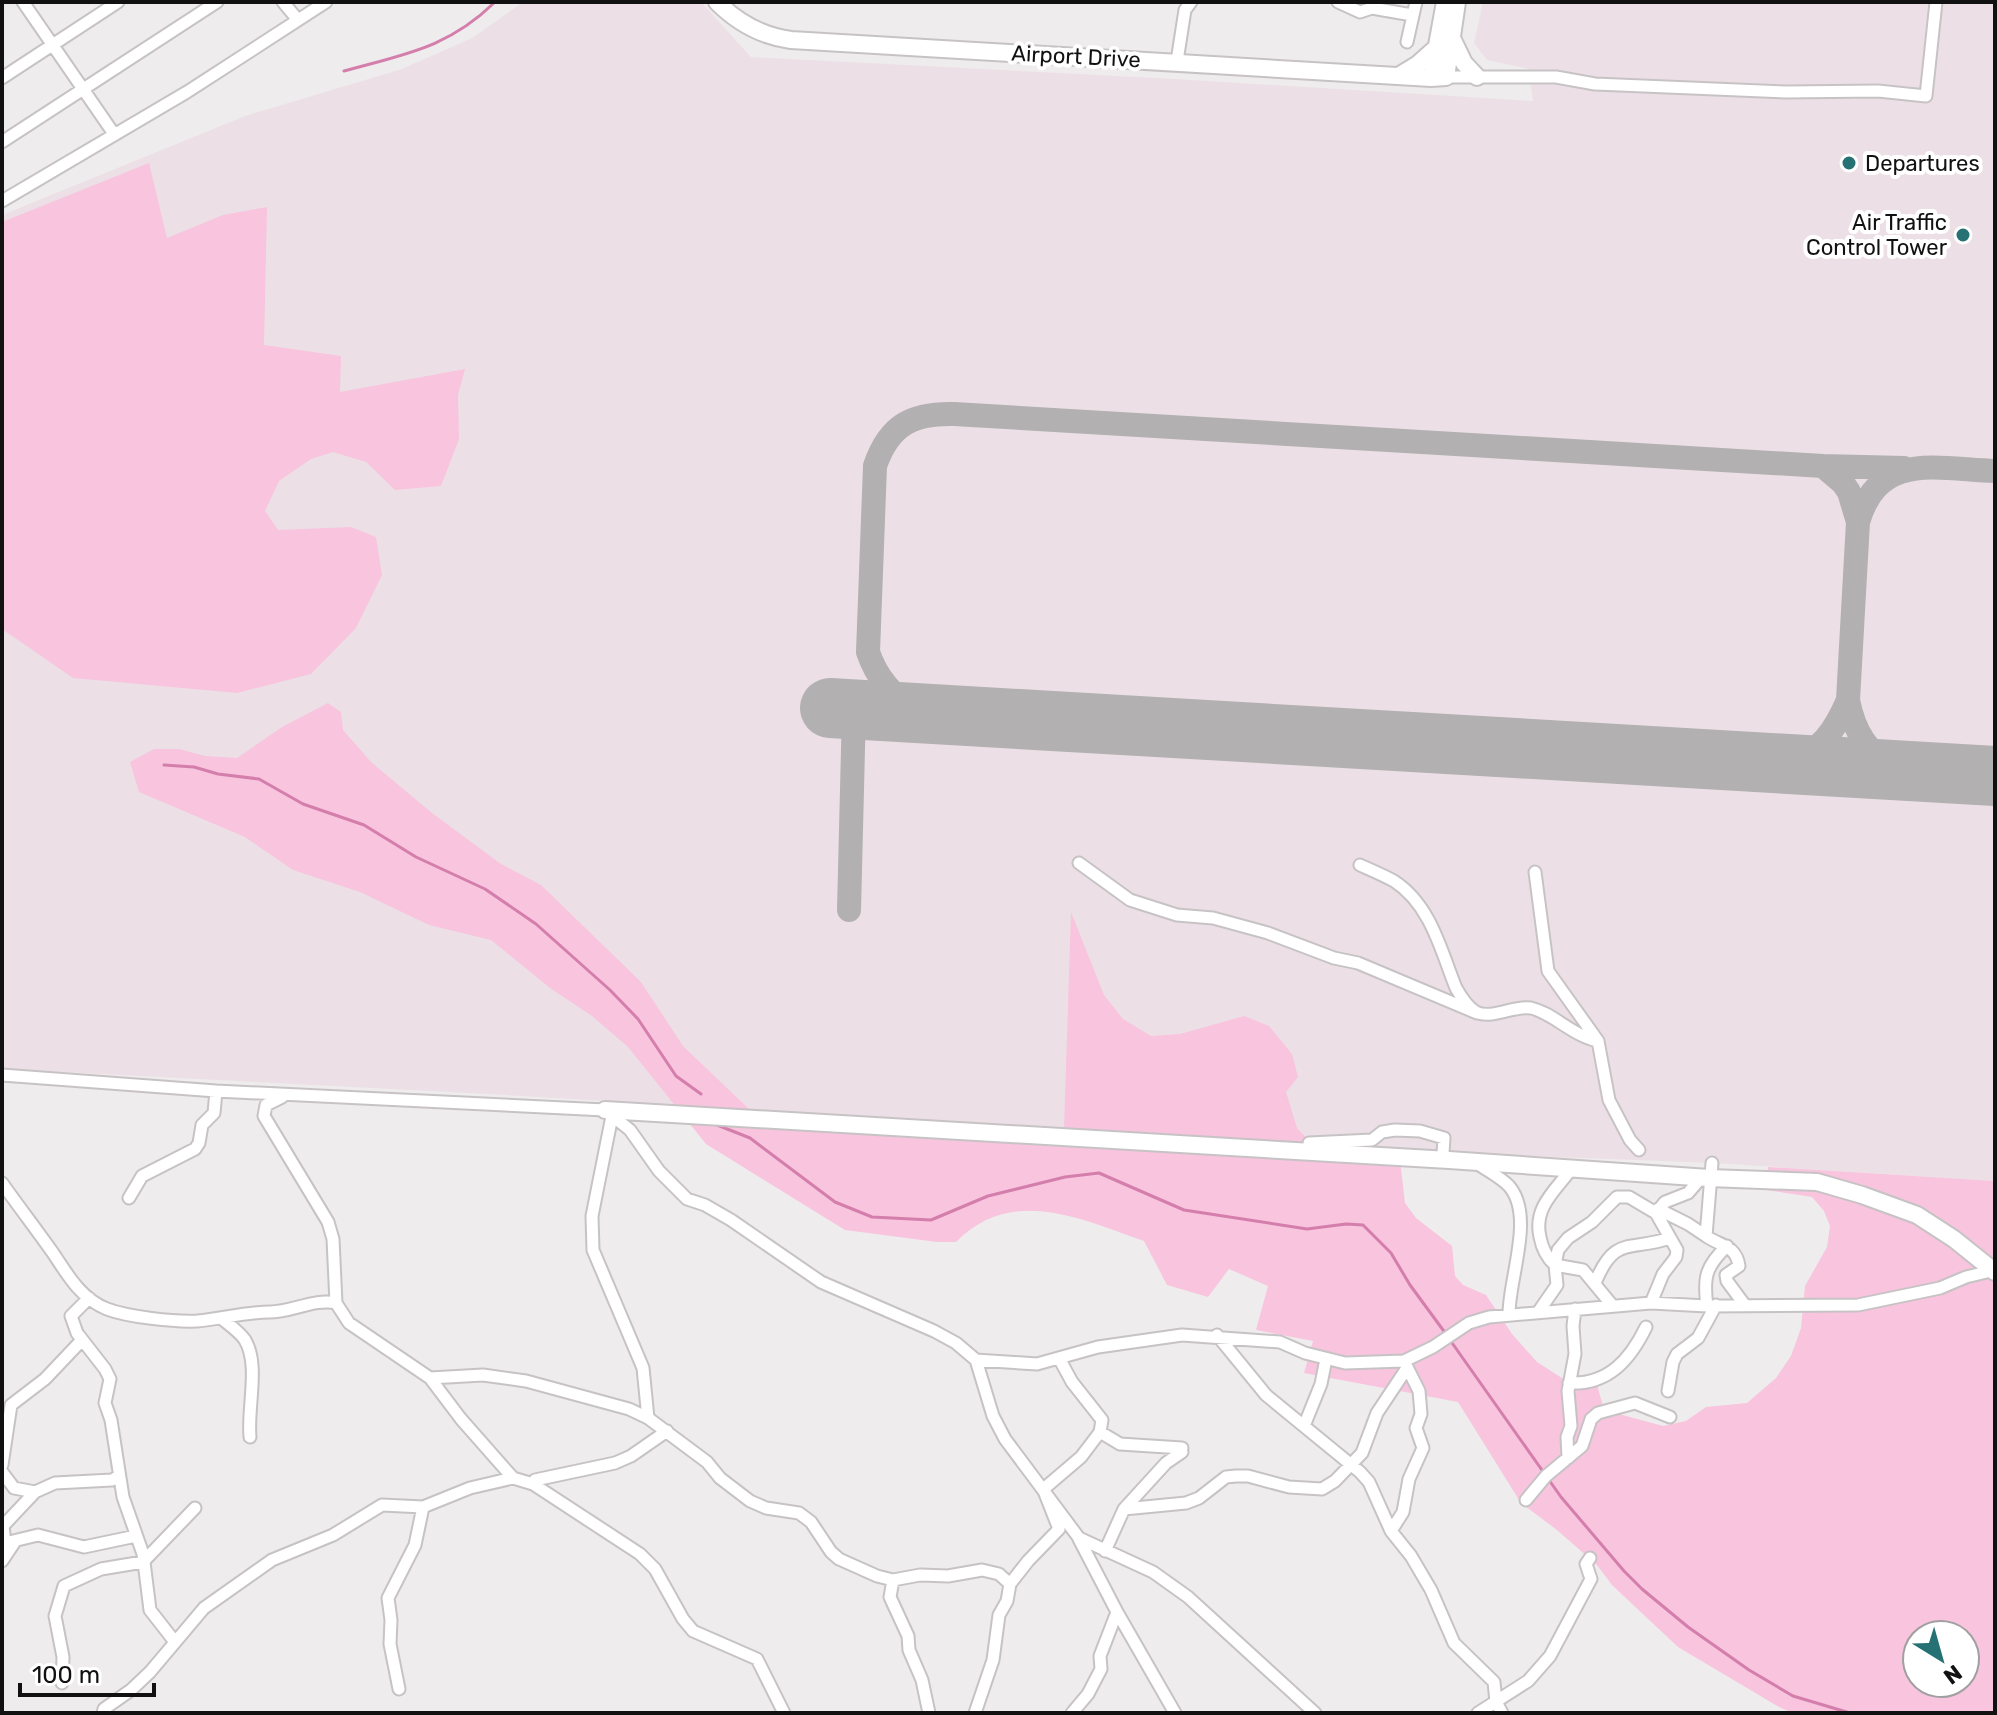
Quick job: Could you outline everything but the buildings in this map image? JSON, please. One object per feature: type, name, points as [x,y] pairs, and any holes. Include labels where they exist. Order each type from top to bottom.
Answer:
[{"type":"main road","name":"Airport Drive","points":[[717,2],[743,24],[780,38],[1438,77]]},
{"type":"main road","points":[[1438,77],[1437,47],[1445,2]]},
{"type":"main road","points":[[1438,77],[1451,36],[1457,2]]},
{"type":"main road","points":[[1451,36],[1464,63],[1477,77]]},
{"type":"main road","points":[[1400,75],[1437,47]]},
{"type":"main road","points":[[608,1113],[1707,1173],[1817,1182],[1917,1215],[1994,1271]]},
{"type":"street","points":[[23,2],[114,134]]},
{"type":"street","points":[[2,78],[118,2]]},
{"type":"street","points":[[2,142],[217,2]]},
{"type":"street","points":[[283,2],[298,20]]},
{"type":"street","points":[[2,201],[261,46],[326,2]]},
{"type":"street","points":[[1177,61],[1185,10],[1191,2]]},
{"type":"street","points":[[1338,2],[1360,12],[1369,5],[1412,15]]},
{"type":"street","points":[[1407,42],[1416,2]]},
{"type":"street","points":[[1438,77],[1556,77],[1595,84],[1786,92],[1878,91],[1926,96],[1936,2]]},
{"type":"street","points":[[1079,863],[1130,900],[1177,915],[1213,918],[1268,933],[1334,958],[1358,963],[1477,1013],[1488,1014],[1520,1007],[1534,1009],[1570,1031],[1598,1041]]},
{"type":"street","points":[[1360,865],[1393,880],[1417,901],[1427,917],[1456,988],[1477,1013]]},
{"type":"street","points":[[1535,872],[1548,971],[1584,1017],[1598,1041],[1609,1100],[1630,1140],[1639,1150]]},
{"type":"street","points":[[2,1075],[216,1091],[608,1113],[630,1130],[659,1171],[687,1199],[731,1220],[821,1282],[934,1331],[956,1343],[976,1360],[993,1416],[1005,1439],[1079,1538],[1175,1713]]},
{"type":"street","points":[[129,1198],[142,1176],[195,1149],[202,1125],[214,1113],[216,1091]]},
{"type":"street","points":[[286,1095],[269,1102],[264,1116],[328,1222],[333,1239],[336,1303],[349,1323],[430,1378],[513,1478]]},
{"type":"street","points":[[608,1113],[592,1216],[593,1250],[643,1368],[648,1418]]},
{"type":"street","points":[[1309,1143],[1372,1140],[1382,1132],[1420,1131],[1444,1138],[1443,1153]]},
{"type":"street","points":[[1474,1162],[1510,1187],[1522,1220],[1509,1293],[1509,1314]]},
{"type":"street","points":[[1572,1168],[1543,1204],[1539,1215],[1542,1246],[1555,1265],[1583,1270],[1612,1305]]},
{"type":"street","points":[[1657,1211],[1665,1202],[1688,1193],[1707,1173]]},
{"type":"street","points":[[1706,1236],[1707,1173]]},
{"type":"street","points":[[2,1183],[65,1274],[89,1298],[107,1309],[163,1320],[197,1321],[253,1312],[274,1312],[325,1302],[336,1303]]},
{"type":"street","points":[[1539,1311],[1557,1285],[1555,1265],[1558,1250],[1617,1197],[1629,1197],[1727,1246],[1735,1253],[1739,1266],[1726,1275],[1727,1281],[1744,1304]]},
{"type":"street","points":[[1651,1303],[1677,1250],[1657,1211]]},
{"type":"street","points":[[1595,1283],[1604,1263],[1620,1248],[1654,1244],[1670,1238]]},
{"type":"street","points":[[1668,1391],[1677,1354],[1698,1338],[1711,1305],[1706,1278],[1709,1266],[1727,1246]]},
{"type":"street","points":[[1124,1509],[1186,1503],[1199,1498],[1226,1477],[1236,1476],[1299,1489],[1322,1489],[1335,1481],[1362,1453],[1377,1413],[1406,1364],[1469,1323],[1509,1314],[1651,1303],[1833,1306],[1880,1302],[1994,1271]]},
{"type":"street","points":[[89,1298],[71,1316],[82,1340],[110,1379],[105,1403],[111,1420],[119,1476],[143,1562],[150,1610],[175,1642]]},
{"type":"street","points":[[1568,1458],[1567,1437],[1571,1426],[1569,1383],[1575,1354],[1575,1309]]},
{"type":"street","points":[[221,1318],[245,1340],[254,1375],[248,1419],[250,1437]]},
{"type":"street","points":[[1569,1383],[1592,1382],[1615,1370],[1635,1350],[1646,1327]]},
{"type":"street","points":[[976,1360],[1037,1364],[1128,1342],[1182,1335],[1217,1335],[1280,1342],[1345,1363],[1406,1364]]},
{"type":"street","points":[[1217,1335],[1266,1395],[1369,1482],[1391,1531],[1411,1556],[1431,1590],[1454,1643],[1494,1682],[1499,1707]]},
{"type":"street","points":[[2,1465],[11,1405],[45,1379],[82,1340]]},
{"type":"street","points":[[1304,1426],[1321,1384],[1326,1359]]},
{"type":"street","points":[[1044,1491],[1081,1457],[1100,1432],[1102,1420],[1072,1382],[1060,1360]]},
{"type":"street","points":[[1391,1531],[1403,1512],[1409,1479],[1422,1455],[1416,1428],[1421,1405],[1419,1391],[1406,1364]]},
{"type":"street","points":[[430,1378],[483,1375],[526,1381],[629,1409],[667,1431],[750,1501],[766,1508],[799,1513],[811,1522],[839,1559],[893,1580],[920,1575],[968,1574],[982,1570],[999,1574],[1010,1584]]},
{"type":"street","points":[[1526,1500],[1546,1476],[1582,1446],[1591,1419],[1598,1413],[1635,1403],[1670,1417]]},
{"type":"street","points":[[533,1484],[535,1480],[615,1463],[631,1456],[667,1431]]},
{"type":"street","points":[[1100,1432],[1120,1444],[1182,1450],[1124,1509],[1105,1551]]},
{"type":"street","points":[[2,1472],[14,1488],[35,1492]]},
{"type":"street","points":[[119,1476],[112,1480],[55,1483],[35,1492],[3,1526],[5,1543],[38,1535],[84,1547],[136,1536]]},
{"type":"street","points":[[103,1713],[150,1672],[204,1608],[272,1560],[333,1535],[382,1505],[423,1507],[470,1488],[513,1478],[533,1484],[640,1554],[655,1569],[693,1631],[757,1659],[783,1713]]},
{"type":"street","points":[[975,1713],[993,1660],[999,1615],[1007,1601],[1010,1584],[1059,1529],[1044,1491]]},
{"type":"street","points":[[399,1689],[390,1644],[388,1598],[415,1545],[423,1507]]},
{"type":"street","points":[[62,1683],[63,1657],[55,1616],[64,1586],[101,1569],[143,1562],[195,1508]]},
{"type":"street","points":[[1079,1538],[1153,1572],[1188,1597],[1315,1713]]},
{"type":"street","points":[[2,1561],[14,1543]]},
{"type":"street","points":[[1478,1713],[1499,1707],[1550,1656],[1591,1579],[1586,1564],[1590,1558]]},
{"type":"street","points":[[893,1580],[890,1597],[908,1636],[909,1650],[922,1680],[929,1713]]},
{"type":"street","points":[[1072,1713],[1083,1701],[1101,1669],[1100,1656],[1117,1612]]},
{"type":"shaded area","points":[[523,2],[701,2],[751,57],[1533,101],[1529,69],[1487,60],[1474,43],[1483,2],[1995,2],[1995,1181],[2,1069],[2,215],[245,116],[402,69],[472,38]]},
{"type":"shaded area","points":[[149,163],[167,238],[223,215],[267,207],[264,345],[341,356],[340,392],[465,369],[458,395],[459,439],[441,486],[395,490],[366,462],[333,452],[311,459],[279,481],[265,511],[278,530],[351,527],[376,537],[382,575],[356,628],[311,674],[237,693],[73,678],[2,629],[2,222]]},
{"type":"shaded area","points":[[328,703],[341,712],[343,730],[371,762],[432,813],[501,864],[541,885],[641,982],[683,1046],[751,1111],[1064,1129],[1071,912],[1104,995],[1123,1019],[1151,1036],[1180,1034],[1244,1016],[1269,1026],[1292,1054],[1298,1077],[1286,1092],[1297,1128],[1314,1146],[1399,1151],[1405,1203],[1416,1218],[1452,1246],[1455,1276],[1463,1285],[1486,1295],[1512,1334],[1537,1362],[1565,1380],[1576,1377],[1596,1381],[1604,1410],[1663,1426],[1686,1421],[1706,1407],[1747,1403],[1776,1378],[1791,1356],[1801,1328],[1805,1286],[1827,1247],[1830,1226],[1824,1211],[1812,1197],[1767,1190],[1768,1167],[1995,1181],[1995,1713],[1793,1713],[1779,1707],[1678,1647],[1612,1585],[1597,1565],[1521,1503],[1458,1402],[1304,1373],[1313,1341],[1256,1330],[1268,1286],[1229,1269],[1208,1297],[1167,1285],[1144,1241],[1096,1224],[1047,1212],[1023,1211],[1000,1215],[978,1225],[956,1242],[845,1230],[706,1144],[628,1047],[491,940],[429,925],[360,892],[293,870],[245,837],[139,792],[130,762],[154,749],[179,749],[205,756],[237,758],[282,727]]},
{"type":"waterway","points":[[344,71],[443,40],[495,2]]},
{"type":"waterway","points":[[164,765],[259,779],[303,804],[364,825],[416,857],[485,889],[536,924],[610,990],[638,1019],[676,1076],[701,1094]]},
{"type":"waterway","points":[[712,1123],[750,1138],[835,1202],[872,1217],[931,1220],[988,1196],[1065,1177],[1099,1173],[1184,1210],[1307,1229],[1363,1225],[1391,1253],[1446,1334]]},
{"type":"waterway","points":[[1450,1340],[1561,1497],[1642,1589],[1688,1627],[1749,1670],[1793,1696],[1850,1713]]},
{"type":"taxiway","points":[[915,712],[887,686],[868,652],[875,466],[887,440],[904,424],[926,416],[954,414],[1823,466],[1849,492],[1858,522],[1848,700],[1863,740],[1877,756],[1895,769]]},
{"type":"taxiway","points":[[1823,466],[1904,468]]},
{"type":"taxiway","points":[[1858,522],[1867,499],[1880,484],[1895,474],[1931,468],[1995,471]]},
{"type":"taxiway","points":[[1788,766],[1810,753],[1825,739],[1848,700]]},
{"type":"taxiway","points":[[849,910],[854,709]]},
{"type":"runway","points":[[830,708],[1995,776]]},
{"type":"place","name":"Departures","points":[[1849,163]]},
{"type":"place","name":"Air Traffic Control Tower","points":[[1963,235]]}]
